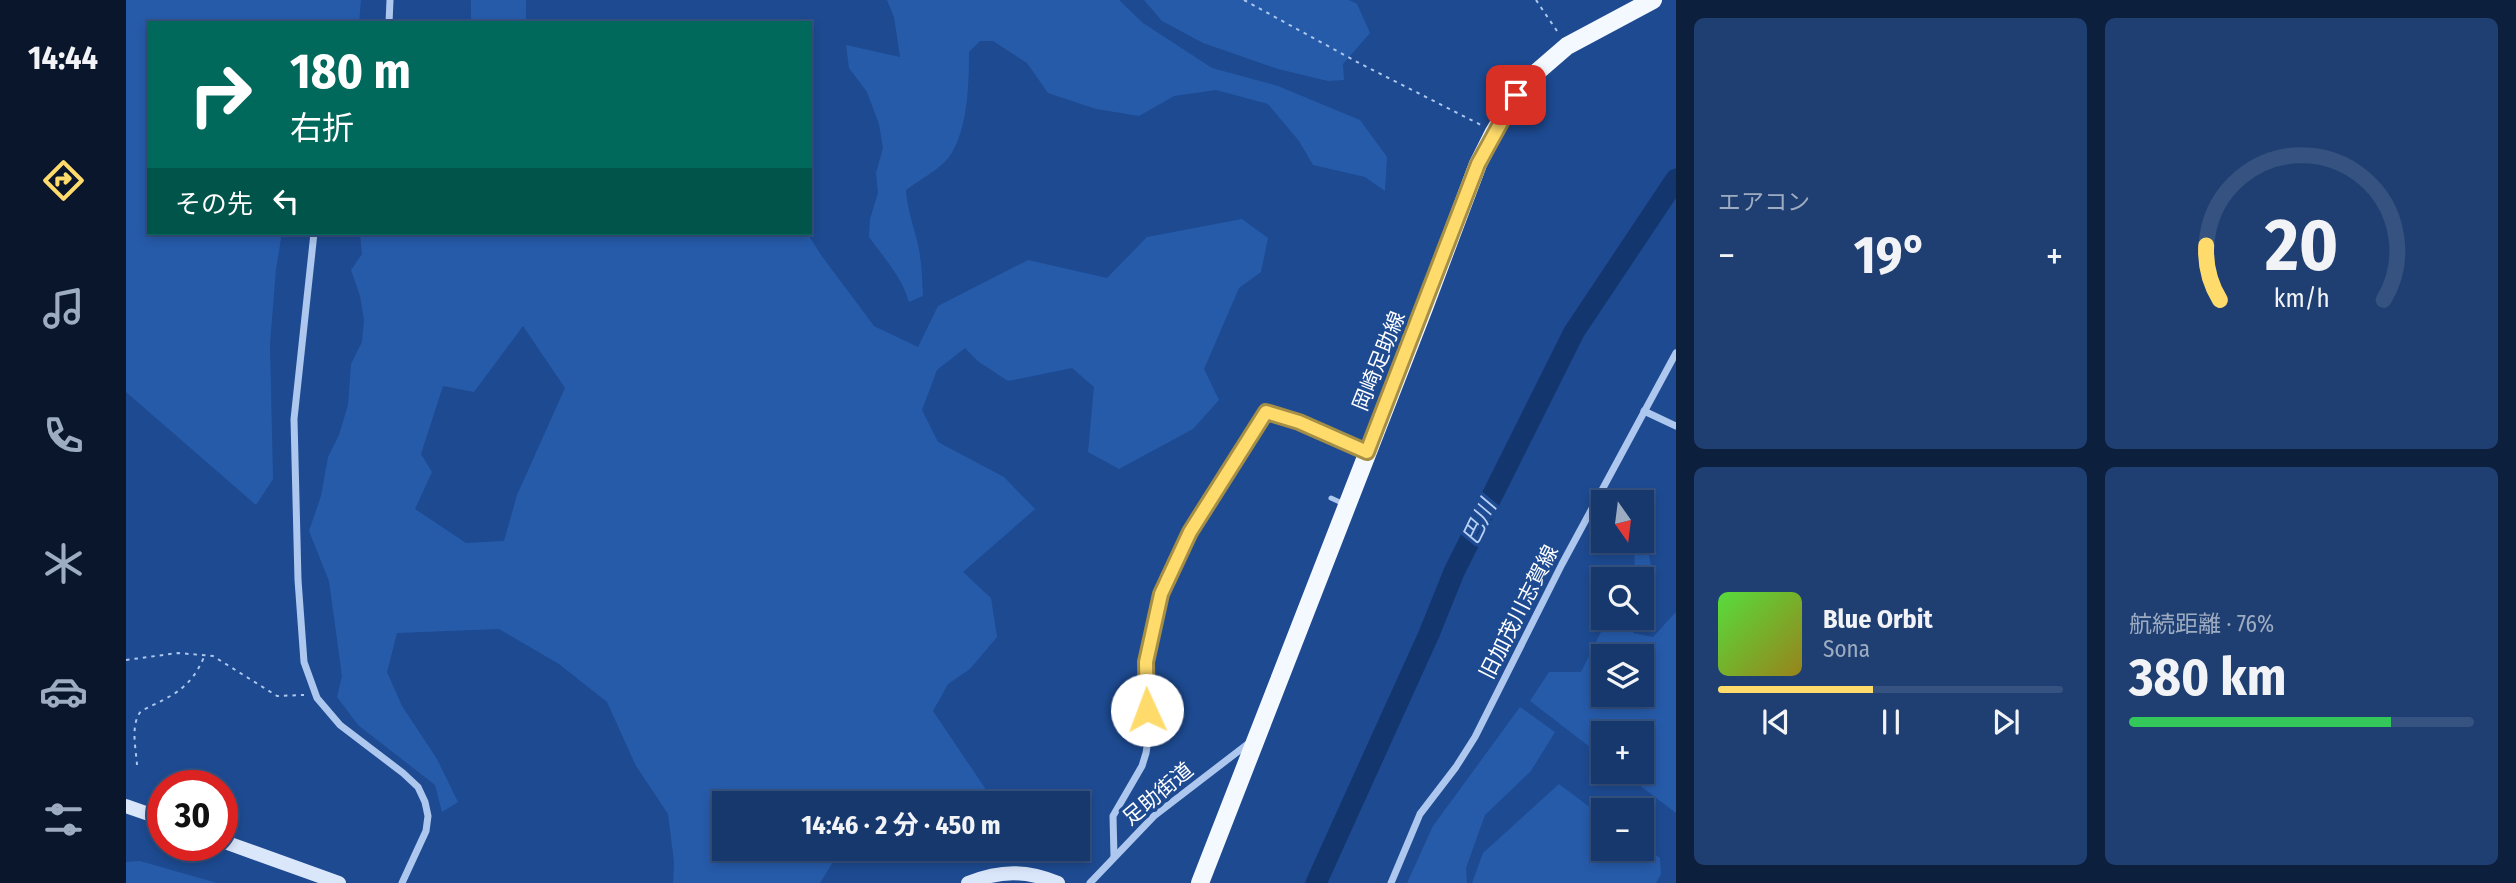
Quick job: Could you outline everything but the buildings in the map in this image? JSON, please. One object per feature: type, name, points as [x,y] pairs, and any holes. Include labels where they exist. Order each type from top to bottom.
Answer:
[{"type":"main road","name":"岡崎足助線","points":[[1200,883],[1255,738],[1339,501],[1367,452],[1478,164],[1494,132],[1516,95],[1530,78],[1567,46],[1653,0]]},
{"type":"street","points":[[389,21],[390,0]]},
{"type":"street","points":[[314,235],[294,419],[303,662],[317,698],[340,724],[418,787],[425,802],[428,816],[426,831],[402,883]]},
{"type":"street","name":"旧加茂川志賀線","points":[[1391,883],[1420,814],[1475,737],[1562,564],[1676,353]]},
{"type":"street","points":[[1644,411],[1676,426]]},
{"type":"street","points":[[1114,856],[1113,816],[1142,766],[1146,754],[1149,734],[1146,662],[1161,594],[1190,532],[1266,412],[1299,422],[1367,452]]},
{"type":"street","name":"足助街道","points":[[1090,883],[1154,817],[1255,738]]},
{"type":"street","points":[[126,806],[147,813]]},
{"type":"street","points":[[238,847],[339,883]]},
{"type":"street","points":[[968,883],[998,873],[1012,872],[1028,873],[1058,883]]},
{"type":"path","points":[[1244,0],[1494,132]]},
{"type":"path","points":[[1536,0],[1567,46]]},
{"type":"path","points":[[126,660],[178,653],[213,656],[277,696],[302,695],[315,691]]},
{"type":"path","points":[[137,765],[134,734],[137,716],[141,711],[183,689],[195,677],[204,656]]},
{"type":"shaded area","points":[[126,0],[361,0],[359,21],[147,21],[147,235],[282,235],[270,344],[273,479],[256,505],[126,392]]},
{"type":"shaded area","points":[[471,0],[526,0],[526,21],[471,21]]},
{"type":"shaded area","points":[[887,0],[1119,0],[1143,23],[1212,68],[1278,86],[1360,120],[1387,157],[1385,191],[1365,177],[1313,165],[1299,141],[1268,104],[1216,90],[1174,96],[1139,116],[1096,109],[1048,93],[1027,63],[993,41],[980,41],[969,52],[964,121],[955,146],[940,166],[906,190],[919,251],[923,296],[909,302],[897,276],[869,237],[870,219],[878,193],[876,173],[883,148],[879,124],[867,92],[849,68],[846,45],[900,57],[894,17]]},
{"type":"shaded area","points":[[1144,0],[1349,0],[1357,4],[1370,33],[1343,64],[1344,80],[1328,81],[1278,69],[1203,43],[1162,21]]},
{"type":"shaded area","points":[[1242,219],[1268,238],[1261,272],[1239,288],[1204,369],[1219,400],[1193,429],[1119,469],[1088,452],[1094,387],[1072,368],[1008,381],[979,362],[965,348],[937,370],[922,410],[938,442],[1004,477],[1035,509],[963,572],[991,598],[997,637],[970,669],[948,684],[933,711],[987,791],[712,791],[712,861],[834,861],[820,883],[673,883],[674,862],[668,814],[636,766],[607,702],[559,664],[499,629],[397,633],[387,672],[402,706],[437,759],[458,802],[442,812],[435,785],[358,725],[337,697],[342,676],[329,581],[309,531],[321,496],[328,457],[339,435],[348,405],[351,364],[362,342],[364,320],[360,296],[351,270],[362,254],[360,235],[808,235],[874,326],[918,347],[938,306],[1028,260],[1107,278],[1147,237]],"holes":[[[523,326],[565,388],[517,495],[504,541],[466,543],[415,509],[432,472],[421,454],[443,386],[474,392]]]},
{"type":"shaded area","points":[[1634,553],[1648,553],[1651,567],[1635,567]]},
{"type":"shaded area","points":[[1676,612],[1676,813],[1638,784],[1654,784],[1654,721],[1591,721],[1591,748],[1530,701],[1549,672],[1581,672],[1591,652],[1591,707],[1654,707],[1654,644],[1595,644],[1602,630],[1634,630],[1633,633],[1653,637]]},
{"type":"shaded area","points":[[1520,707],[1555,732],[1531,771],[1485,815],[1466,868],[1467,883],[1407,883],[1433,826]]},
{"type":"shaded area","points":[[1559,784],[1591,808],[1591,861],[1654,861],[1654,854],[1660,858],[1661,874],[1656,883],[1472,883],[1483,853]]},
{"type":"shaded area","points":[[140,861],[217,883],[126,883],[126,862]]},
{"type":"waterway","name":"巴川","points":[[1316,883],[1429,634],[1454,572],[1574,332],[1676,179]]},
{"type":"route","points":[[1147,710],[1146,662],[1161,594],[1190,532],[1266,412],[1299,422],[1367,452],[1478,164],[1516,95]]}]
